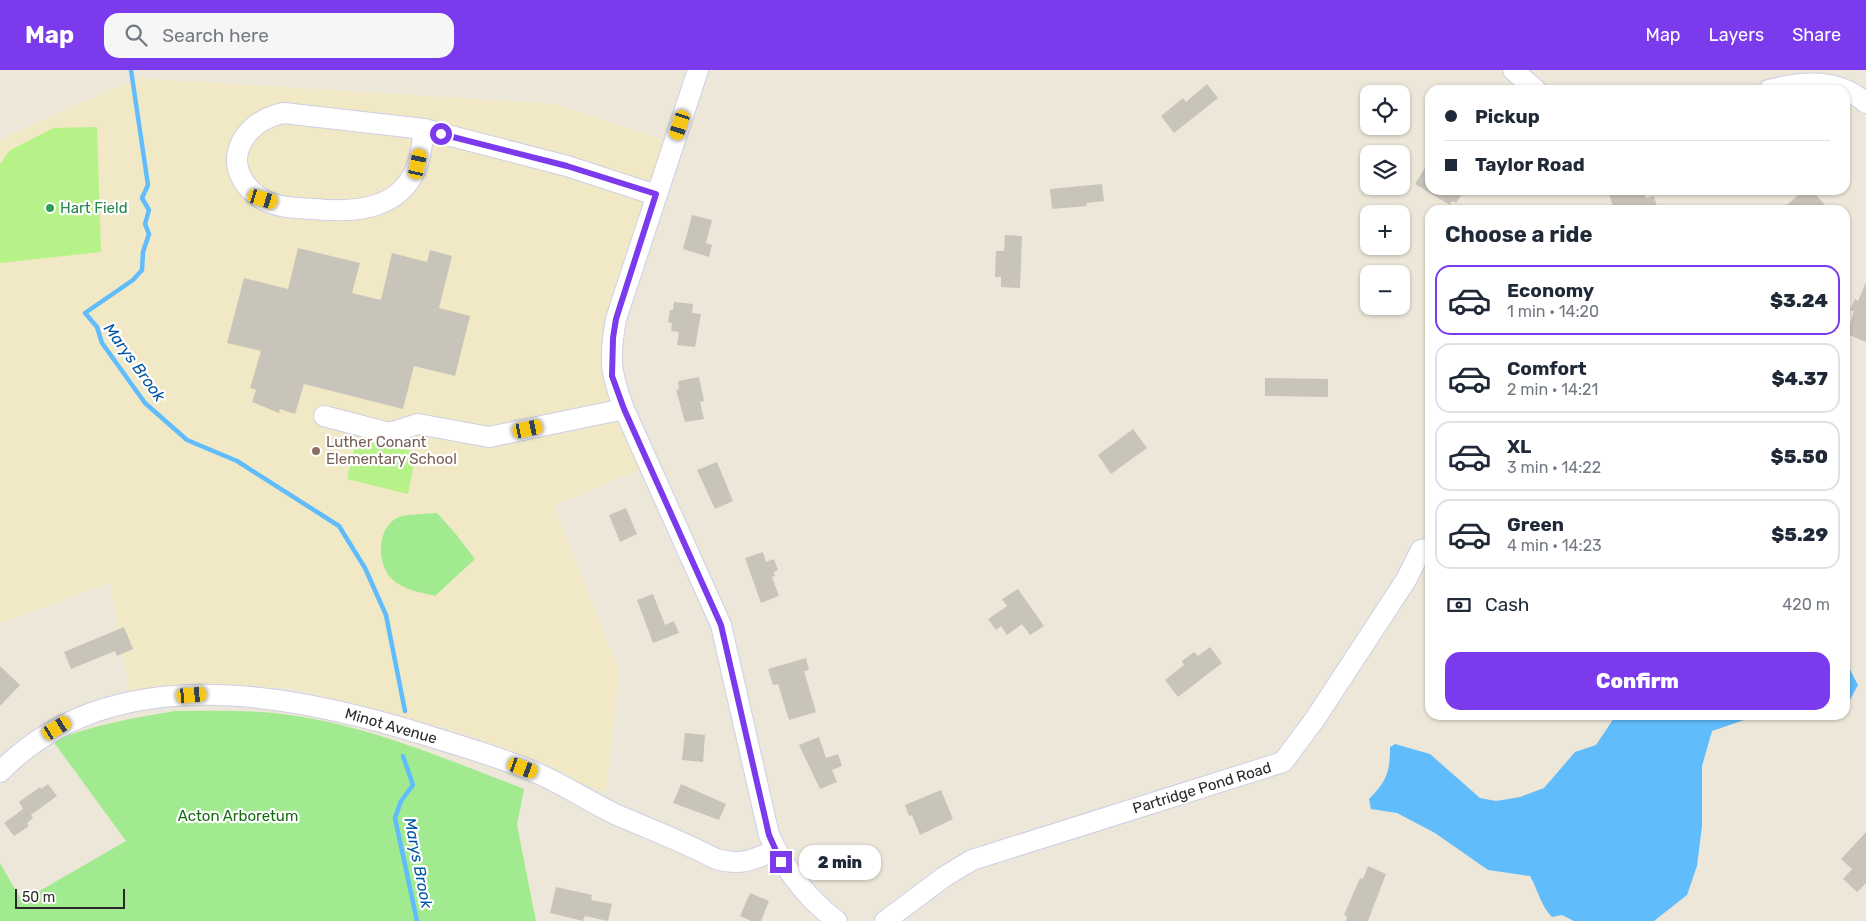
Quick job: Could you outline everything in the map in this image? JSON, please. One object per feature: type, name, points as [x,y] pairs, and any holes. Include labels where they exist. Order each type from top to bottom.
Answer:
[{"type":"street","points":[[698,70],[616,319],[613,338],[612,376],[624,409],[721,625],[769,835],[781,862],[809,899],[836,921]]},
{"type":"street","points":[[1513,70],[1530,85]]},
{"type":"street","points":[[1789,85],[1829,85]]},
{"type":"street","points":[[1850,93],[1866,103]]},
{"type":"street","points":[[424,129],[418,164],[407,182],[394,197],[377,206],[360,210],[286,206],[263,199],[250,188],[236,166],[239,149],[245,134],[269,116],[284,113],[424,129],[567,166],[656,194]]},
{"type":"street","points":[[324,416],[389,433],[418,424],[489,437],[624,409]]},
{"type":"street","name":"Partridge Pond Road","points":[[885,921],[944,877],[972,860],[1284,762],[1406,580],[1421,550],[1425,549]]},
{"type":"street","name":"Minot Avenue","points":[[0,772],[28,746],[72,719],[124,703],[208,694],[288,702],[346,712],[476,751],[538,774],[616,814],[724,861],[733,863],[749,861],[776,850]]},
{"type":"shaded area","name":"Luther Conant Elementary School","points":[[137,78],[556,104],[665,141],[604,320],[602,348],[605,375],[640,469],[554,506],[619,670],[606,793],[463,733],[296,689],[200,684],[130,693],[110,583],[0,623],[0,139]]},
{"type":"green space","name":"Hart Field","points":[[97,127],[101,252],[0,263],[0,164],[9,151],[53,128]]},
{"type":"green space","points":[[357,438],[416,452],[408,494],[347,479]]},
{"type":"green space","points":[[437,513],[475,559],[435,596],[406,588],[396,583],[387,572],[383,563],[381,544],[383,535],[394,520],[402,516]]},
{"type":"green space","name":"Acton Arboretum","points":[[175,711],[274,713],[338,724],[401,743],[524,789],[517,825],[536,921],[0,921],[0,863],[22,901],[126,841],[53,741],[113,723]]},
{"type":"water","points":[[1850,670],[1858,685],[1850,700]]},
{"type":"water","points":[[1613,720],[1744,720],[1712,731],[1702,766],[1702,826],[1697,866],[1687,895],[1654,921],[1574,921],[1562,915],[1552,917],[1542,903],[1530,876],[1488,870],[1435,833],[1397,813],[1371,809],[1369,799],[1384,781],[1388,770],[1390,747],[1395,744],[1430,754],[1480,798],[1496,801],[1520,797],[1544,788],[1575,752],[1596,745]]},
{"type":"building","points":[[1207,84],[1218,98],[1174,133],[1161,116],[1183,98],[1186,102]]},
{"type":"building","points":[[1425,168],[1425,190],[1415,184]]},
{"type":"building","points":[[1102,184],[1104,201],[1086,203],[1087,206],[1052,209],[1050,189]]},
{"type":"building","points":[[1433,195],[1461,195],[1456,203],[1452,201],[1450,205]]},
{"type":"building","points":[[1610,195],[1645,195],[1646,198],[1654,196],[1657,205],[1612,205]]},
{"type":"building","points":[[1798,195],[1816,195],[1825,205],[1787,205]]},
{"type":"building","points":[[692,215],[712,220],[706,243],[712,245],[709,257],[683,249]]},
{"type":"building","points":[[1005,235],[1022,236],[1020,288],[1001,287],[1001,277],[995,277],[996,251],[1004,251]]},
{"type":"building","points":[[298,248],[360,263],[352,293],[381,300],[392,253],[427,262],[430,250],[452,256],[439,308],[470,316],[455,376],[414,366],[403,409],[304,384],[295,414],[280,409],[279,413],[252,402],[256,390],[250,388],[261,351],[227,343],[244,278],[288,289]]},
{"type":"building","points":[[1866,282],[1866,342],[1850,335],[1850,324],[1854,311],[1850,310],[1855,299],[1858,301]]},
{"type":"building","points":[[674,302],[693,304],[692,313],[701,314],[695,347],[677,345],[679,332],[671,331],[672,323],[668,322],[670,310],[673,310]]},
{"type":"building","points":[[699,377],[704,401],[700,402],[704,419],[685,422],[676,390],[679,389],[678,381]]},
{"type":"building","points":[[1265,378],[1328,379],[1328,397],[1265,396]]},
{"type":"building","points":[[1133,429],[1147,448],[1111,474],[1098,455]]},
{"type":"building","points":[[717,462],[733,501],[715,509],[697,470]]},
{"type":"building","points":[[626,508],[637,534],[620,542],[609,515]]},
{"type":"building","points":[[763,552],[766,562],[774,559],[778,570],[774,572],[775,576],[772,577],[779,596],[761,603],[745,558]]},
{"type":"building","points":[[1018,589],[1044,626],[1030,635],[1022,624],[1007,635],[1001,626],[996,630],[988,619],[1007,606],[1002,599]]},
{"type":"building","points":[[653,594],[665,625],[674,621],[679,633],[653,643],[637,600]]},
{"type":"building","points":[[124,627],[133,649],[117,656],[115,651],[71,669],[64,652]]},
{"type":"building","points":[[1210,647],[1222,663],[1178,697],[1165,680],[1184,665],[1182,661],[1194,652],[1198,656]]},
{"type":"building","points":[[806,658],[809,670],[804,671],[816,712],[789,720],[778,684],[773,685],[768,669]]},
{"type":"building","points":[[0,666],[20,685],[0,706]]},
{"type":"building","points":[[685,733],[705,735],[703,762],[682,760]]},
{"type":"building","points":[[819,737],[826,758],[838,754],[842,766],[832,770],[837,782],[820,789],[799,745]]},
{"type":"building","points":[[48,784],[57,796],[31,815],[33,818],[27,823],[29,826],[14,836],[4,823],[23,809],[19,802],[40,787],[41,789]]},
{"type":"building","points":[[681,784],[726,804],[719,820],[673,803]]},
{"type":"building","points":[[941,790],[953,819],[920,835],[912,815],[909,816],[905,805]]},
{"type":"building","points":[[1866,832],[1866,883],[1857,892],[1843,879],[1852,869],[1841,859]]},
{"type":"building","points":[[1368,866],[1386,874],[1368,921],[1346,921],[1347,916],[1344,915],[1360,878],[1363,879]]},
{"type":"building","points":[[556,887],[592,895],[591,900],[612,904],[608,921],[585,916],[583,921],[550,913]]},
{"type":"building","points":[[750,893],[769,901],[761,921],[751,921],[740,916]]},
{"type":"waterway","name":"Marys Brook","points":[[131,70],[148,185],[142,198],[149,210],[145,224],[149,234],[143,252],[142,270],[133,280],[85,313],[97,327],[102,343],[145,403],[187,440],[237,461],[339,526],[365,568],[386,615],[405,711]]},
{"type":"waterway","name":"Marys Brook","points":[[403,756],[413,785],[401,801],[395,818],[417,921]]},
{"type":"place","name":"Hart Field","points":[[50,208]]},
{"type":"place","name":"Luther Conant Elementary School","points":[[316,451]]},
{"type":"route","points":[[441,134],[567,166],[656,194],[616,319],[611,357],[612,376],[624,409],[721,625],[731,662],[742,720],[769,835],[781,862]]}]
